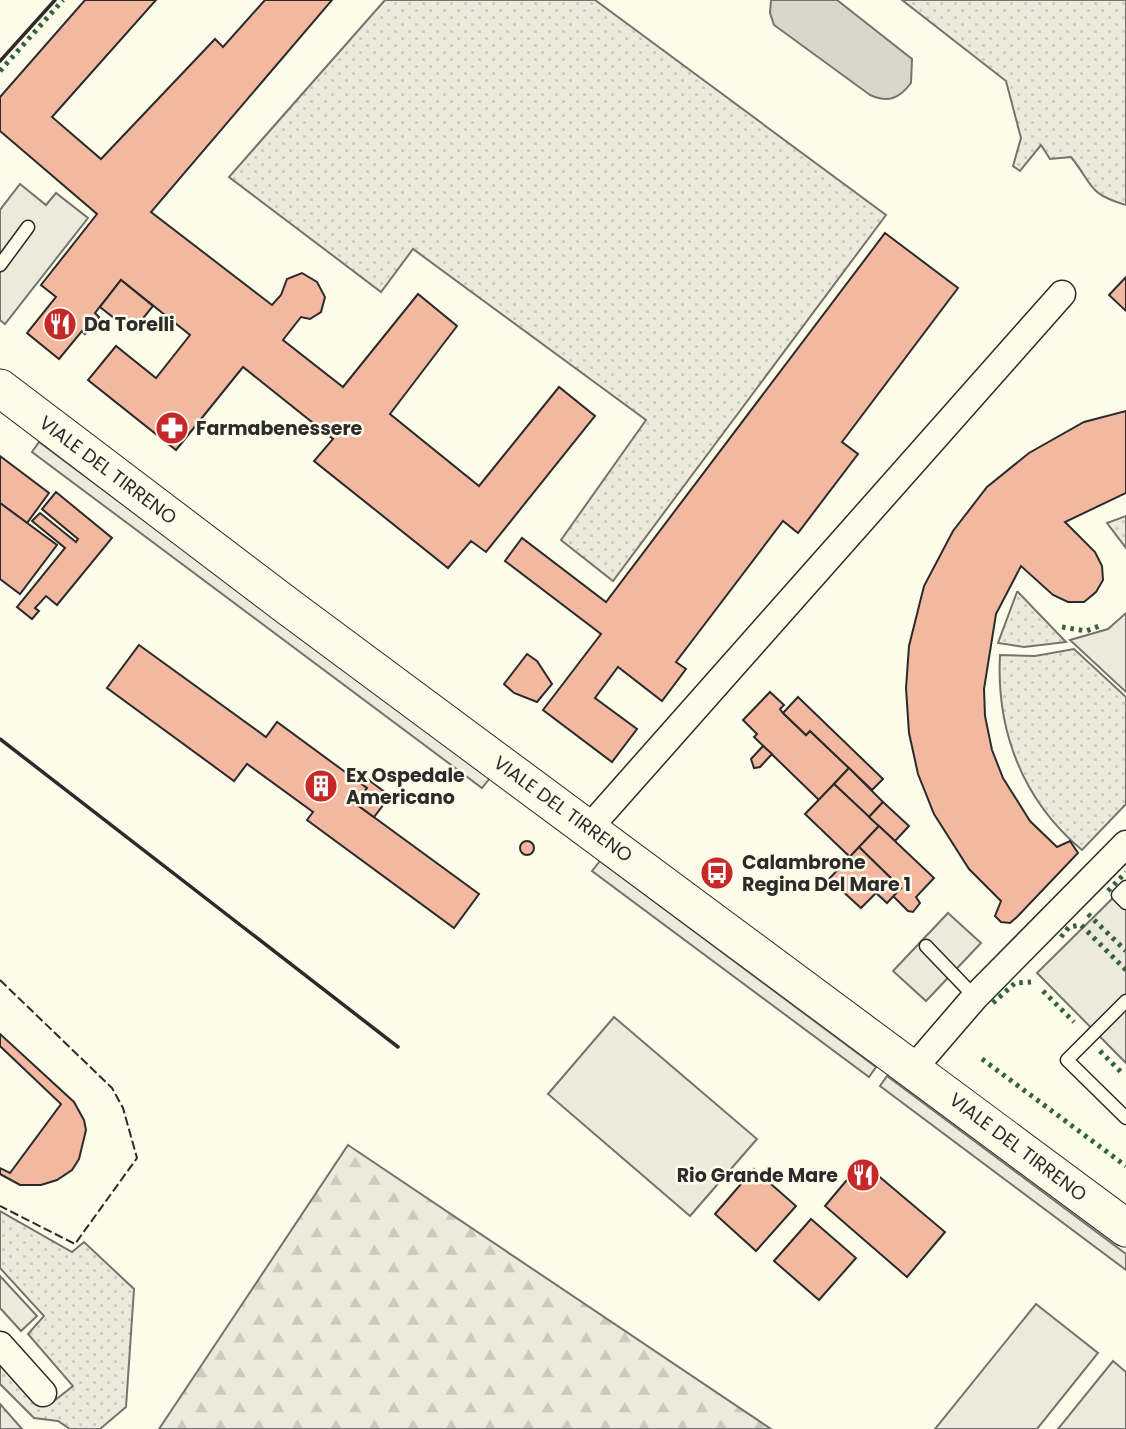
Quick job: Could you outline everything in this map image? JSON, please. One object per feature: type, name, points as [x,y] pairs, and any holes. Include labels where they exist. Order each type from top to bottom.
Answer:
[{"type":"main road","name":"VIALE DEL TIRRENO","points":[[0,388],[290,608],[1126,1228]]},
{"type":"street","points":[[590,828],[1062,294]]},
{"type":"street","points":[[913,1069],[975,997],[1126,844]]},
{"type":"street","points":[[0,1345],[43,1393]]},
{"type":"lane","points":[[0,265],[28,228]]},
{"type":"lane","points":[[1126,887],[1118,895],[1126,903]]},
{"type":"lane","points":[[926,946],[975,997]]},
{"type":"lane","points":[[1126,1001],[1067,1060],[1126,1118]]},
{"type":"green space","points":[[385,0],[595,0],[886,215],[613,581],[561,540],[646,420],[413,249],[381,292],[229,177]]},
{"type":"green space","points":[[902,0],[1126,0],[1126,205],[1097,192],[1071,157],[1050,159],[1041,145],[1020,171],[1013,166],[1021,138],[1006,81]]},
{"type":"green space","points":[[1126,516],[1126,548],[1107,523]]},
{"type":"green space","points":[[1017,592],[1066,642],[1024,647],[998,643]]},
{"type":"green space","points":[[1074,649],[1126,697],[1126,804],[1082,850],[1061,831],[1044,810],[1017,763],[1003,711],[1000,683],[1000,655],[1035,656]]},
{"type":"green space","points":[[614,1017],[757,1139],[690,1216],[548,1094]]},
{"type":"green space","points":[[348,1145],[771,1429],[159,1429]]},
{"type":"green space","points":[[0,1211],[72,1252],[84,1242],[134,1289],[126,1407],[100,1429],[70,1429],[58,1421],[34,1418],[0,1384],[0,1352],[49,1405],[73,1386],[28,1334],[44,1316],[0,1268]]},
{"type":"green space","points":[[1036,1304],[1098,1353],[1037,1429],[935,1429]]},
{"type":"green space","points":[[1113,1361],[1126,1372],[1126,1429],[1058,1429]]},
{"type":"green space","points":[[0,1404],[22,1429],[0,1429]]},
{"type":"shaded area","points":[[771,0],[837,0],[912,59],[911,83],[893,98],[882,99],[870,95],[774,25],[770,13]]},
{"type":"shaded area","points":[[20,184],[46,205],[56,193],[88,218],[5,324],[0,320],[0,210]]},
{"type":"shaded area","points":[[39,442],[490,778],[482,788],[32,452]]},
{"type":"shaded area","points":[[1126,613],[1126,692],[1070,640],[1108,629]]},
{"type":"shaded area","points":[[600,861],[876,1067],[869,1077],[592,871]]},
{"type":"shaded area","points":[[1126,885],[1126,1063],[1037,973]]},
{"type":"shaded area","points":[[948,913],[981,943],[926,1001],[893,971]]},
{"type":"shaded area","points":[[887,1076],[1126,1254],[1126,1270],[880,1086]]},
{"type":"shaded area","points":[[0,1276],[37,1316],[21,1331],[0,1308]]},
{"type":"building","points":[[85,0],[156,0],[52,117],[101,159],[215,39],[223,47],[265,0],[332,0],[151,212],[272,305],[281,295],[287,279],[302,273],[317,282],[325,297],[321,312],[310,319],[301,317],[283,340],[343,387],[418,294],[457,326],[390,414],[479,486],[559,387],[595,416],[486,552],[471,541],[448,568],[314,461],[333,439],[243,367],[176,450],[88,380],[116,346],[156,378],[190,335],[121,280],[95,313],[99,317],[85,334],[82,331],[59,359],[27,333],[56,297],[41,285],[97,214],[0,131],[0,97]]},
{"type":"building","points":[[885,233],[958,288],[842,442],[858,454],[798,533],[783,521],[676,662],[686,669],[662,701],[618,667],[595,698],[637,729],[612,762],[543,710],[601,634],[505,561],[522,538],[606,602]]},
{"type":"building","points":[[1126,277],[1126,311],[1109,295]]},
{"type":"building","points":[[121,280],[153,306],[132,332],[100,307]]},
{"type":"building","points":[[1126,411],[1126,493],[1065,522],[1095,552],[1102,566],[1103,580],[1096,592],[1084,602],[1068,602],[1053,595],[1021,566],[996,614],[984,689],[985,716],[992,750],[1003,778],[1030,821],[1057,847],[1070,841],[1078,853],[1017,917],[1010,923],[1001,922],[995,916],[1001,901],[969,869],[934,814],[918,774],[909,733],[906,688],[909,646],[924,586],[953,531],[987,487],[1029,453],[1084,422]]},
{"type":"building","points":[[0,456],[49,493],[27,523],[0,503]]},
{"type":"building","points":[[56,492],[112,538],[57,605],[46,596],[35,608],[39,611],[32,619],[17,607],[65,548],[32,521],[40,513],[76,542],[78,539],[42,509]]},
{"type":"building","points":[[0,503],[57,545],[20,594],[0,579]]},
{"type":"building","name":"Ex Ospedale Americano","points":[[139,645],[266,737],[277,722],[367,788],[356,804],[479,894],[454,928],[307,820],[313,812],[247,764],[234,781],[107,688]]},
{"type":"building","points":[[527,654],[537,661],[552,684],[537,702],[514,693],[504,684]]},
{"type":"building","points":[[770,692],[784,705],[780,709],[783,713],[806,735],[810,731],[849,768],[819,800],[754,737],[757,734],[743,720]]},
{"type":"building","points":[[798,697],[883,779],[872,790],[810,731],[806,735],[783,713]]},
{"type":"building","points":[[763,746],[772,754],[760,767],[754,768],[751,759]]},
{"type":"building","points":[[849,768],[883,802],[869,817],[834,784]]},
{"type":"building","points":[[366,778],[390,796],[374,817],[356,804],[367,788],[362,784]]},
{"type":"building","points":[[834,784],[879,826],[850,857],[805,814]]},
{"type":"building","points":[[883,802],[909,826],[895,841],[869,817]]},
{"type":"building","points":[[879,826],[934,878],[916,897],[920,903],[913,912],[908,911],[893,896],[901,888],[859,847]]},
{"type":"building","points":[[524,841],[530,841],[534,848],[530,855],[524,855],[520,851],[520,845]]},
{"type":"building","points":[[859,847],[901,888],[887,903],[876,893],[861,908],[829,879]]},
{"type":"building","points":[[0,1034],[74,1102],[84,1120],[86,1130],[79,1159],[72,1170],[57,1180],[41,1185],[20,1185],[0,1174],[0,1168],[10,1173],[61,1104],[0,1046]]},
{"type":"building","points":[[862,1162],[945,1232],[907,1277],[825,1206]]},
{"type":"building","points":[[754,1169],[796,1206],[756,1251],[715,1214]]},
{"type":"building","points":[[811,1219],[856,1258],[819,1300],[774,1261]]},
{"type":"hedge","points":[[0,71],[63,0]]},
{"type":"hedge","points":[[1062,627],[1086,631],[1102,625]]},
{"type":"hedge","points":[[1108,891],[1126,872]]},
{"type":"hedge","points":[[1088,914],[1126,951]]},
{"type":"hedge","points":[[1061,937],[1069,927],[1081,925],[1126,970]]},
{"type":"hedge","points":[[993,1003],[1015,983],[1031,982]]},
{"type":"hedge","points":[[1043,991],[1074,1022]]},
{"type":"hedge","points":[[1100,1051],[1124,1075]]},
{"type":"hedge","points":[[982,1059],[1126,1166]]},
{"type":"fence","points":[[0,980],[112,1088],[123,1108],[137,1158],[75,1244],[0,1206]]},
{"type":"wall","points":[[0,61],[55,0]]},
{"type":"wall","points":[[0,739],[398,1047]]},
{"type":"place","name":"Da Torelli","points":[[60,324]]},
{"type":"place","name":"Farmabenessere","points":[[172,428]]},
{"type":"place","name":"Ex Ospedale Americano","points":[[321,786]]},
{"type":"place","name":"Calambrone Regina Del Mare 1","points":[[717,873]]},
{"type":"place","name":"Rio Grande Mare","points":[[863,1175]]}]
